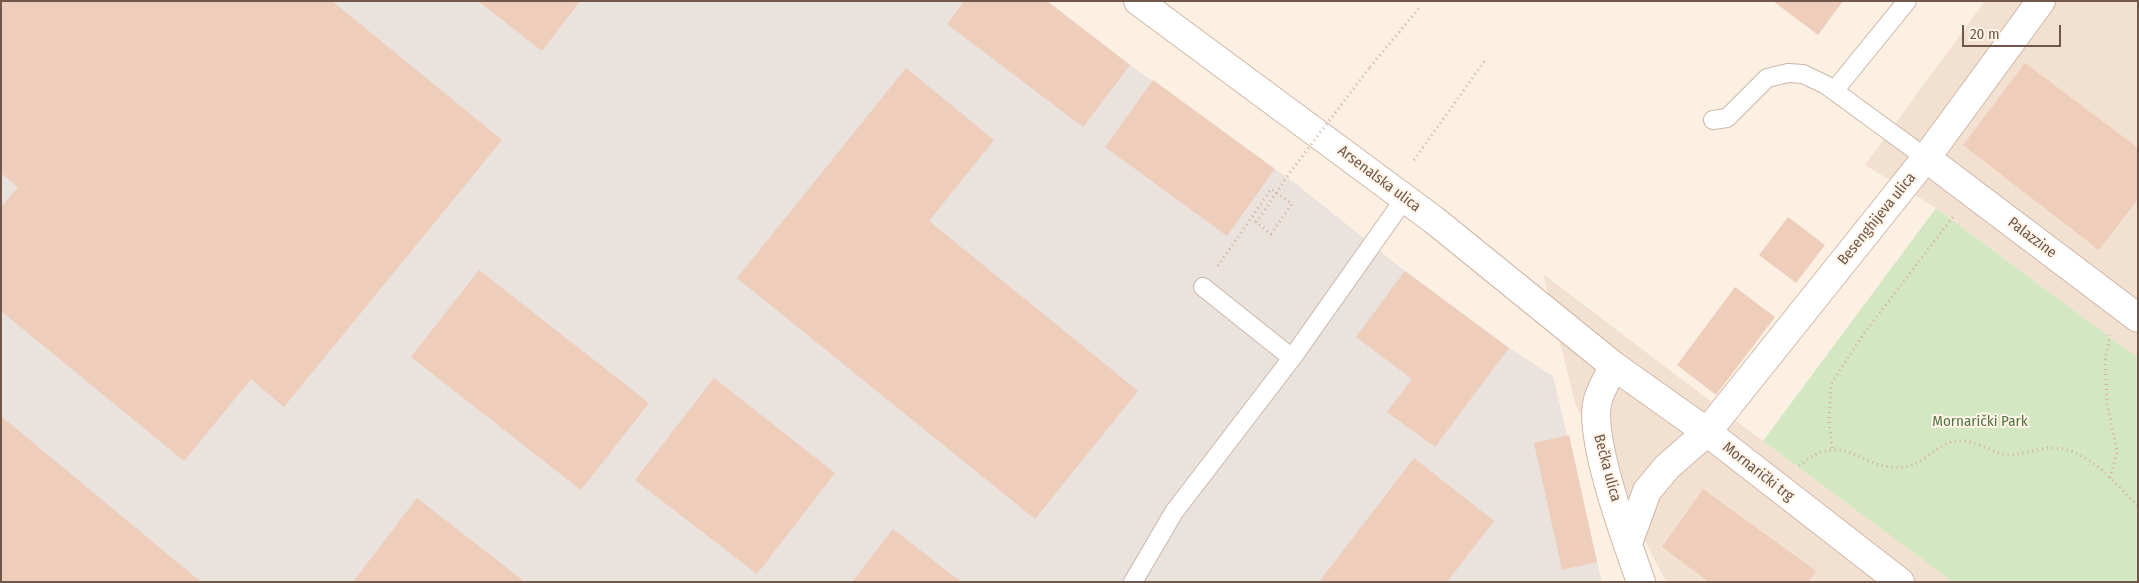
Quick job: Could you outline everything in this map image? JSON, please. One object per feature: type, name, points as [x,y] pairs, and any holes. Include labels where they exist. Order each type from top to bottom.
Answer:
[{"type":"main road","name":"Arsenalska ulica","points":[[1138,1],[1405,198],[1614,366]]},
{"type":"main road","name":"Besenghijeva ulica","points":[[1707,432],[1926,158],[2041,1]]},
{"type":"main road","name":"Palazzine","points":[[1926,158],[2127,310]]},
{"type":"main road","name":"Mornarički trg","points":[[1614,366],[1707,432],[1900,582]]},
{"type":"main road","name":"Bečka ulica","points":[[1614,366],[1597,404],[1596,433],[1641,582]]},
{"type":"main road","name":"Bečka ulica","points":[[1628,543],[1647,490],[1667,467],[1707,432]]},
{"type":"lane","points":[[1834,91],[1907,1]]},
{"type":"lane","points":[[1713,120],[1727,118],[1767,78],[1788,73],[1803,74],[1834,91],[1926,158]]},
{"type":"lane","points":[[1134,582],[1174,512],[1292,358],[1405,198]]},
{"type":"lane","points":[[1203,287],[1292,358]]},
{"type":"path","points":[[1203,287],[1271,189],[1292,204],[1271,234],[1256,222],[1265,210],[1288,175],[1370,67],[1420,7]]},
{"type":"path","points":[[1414,160],[1486,58]]},
{"type":"path","points":[[1832,448],[1829,421],[1831,384],[1865,332],[1971,193]]},
{"type":"path","points":[[2110,479],[2117,452],[2107,403],[2105,361],[2127,310]]},
{"type":"path","points":[[1776,486],[1811,456],[1832,448],[1850,452],[1883,466],[1906,467],[1955,440],[1976,444],[2005,454],[2056,448],[2090,459],[2138,506]]},
{"type":"shaded area","points":[[1,1],[1047,1],[1130,65],[1296,184],[1405,271],[1509,348],[1553,376],[1602,582],[1,582]]},
{"type":"shaded area","points":[[1985,1],[2138,1],[2138,358],[1936,208],[1865,165]]},
{"type":"shaded area","points":[[1543,274],[1953,582],[1666,582],[1575,403]]},
{"type":"green space","name":"Mornarički Park","points":[[1936,208],[2138,358],[2138,582],[1953,582],[1763,441]]},
{"type":"building","points":[[1,1],[332,1],[502,140],[284,407],[251,379],[184,461],[1,311],[1,207],[18,187],[1,173]]},
{"type":"building","points":[[478,1],[580,1],[542,51]]},
{"type":"building","points":[[964,1],[1047,1],[1130,65],[1083,127],[947,24]]},
{"type":"building","points":[[1773,1],[1843,1],[1818,35]]},
{"type":"building","points":[[2025,63],[2138,148],[2138,199],[2099,250],[1963,145]]},
{"type":"building","points":[[906,68],[994,140],[929,221],[1138,391],[1035,519],[737,278]]},
{"type":"building","points":[[1153,80],[1275,169],[1227,236],[1105,147]]},
{"type":"building","points":[[1788,217],[1825,245],[1796,283],[1759,255]]},
{"type":"building","points":[[479,270],[649,403],[581,490],[411,357]]},
{"type":"building","points":[[1405,271],[1509,348],[1435,447],[1387,412],[1412,379],[1356,337]]},
{"type":"building","points":[[1735,287],[1775,317],[1716,395],[1677,365]]},
{"type":"building","points":[[714,378],[835,473],[757,574],[635,480]]},
{"type":"building","points":[[1,416],[201,582],[1,582]]},
{"type":"building","points":[[1569,435],[1597,562],[1562,570],[1534,443]]},
{"type":"building","points":[[1414,458],[1494,521],[1447,582],[1319,582]]},
{"type":"building","points":[[1703,489],[1816,571],[1808,582],[1709,582],[1662,547]]},
{"type":"building","points":[[417,498],[525,582],[353,582]]},
{"type":"building","points":[[893,529],[961,582],[852,582]]}]
